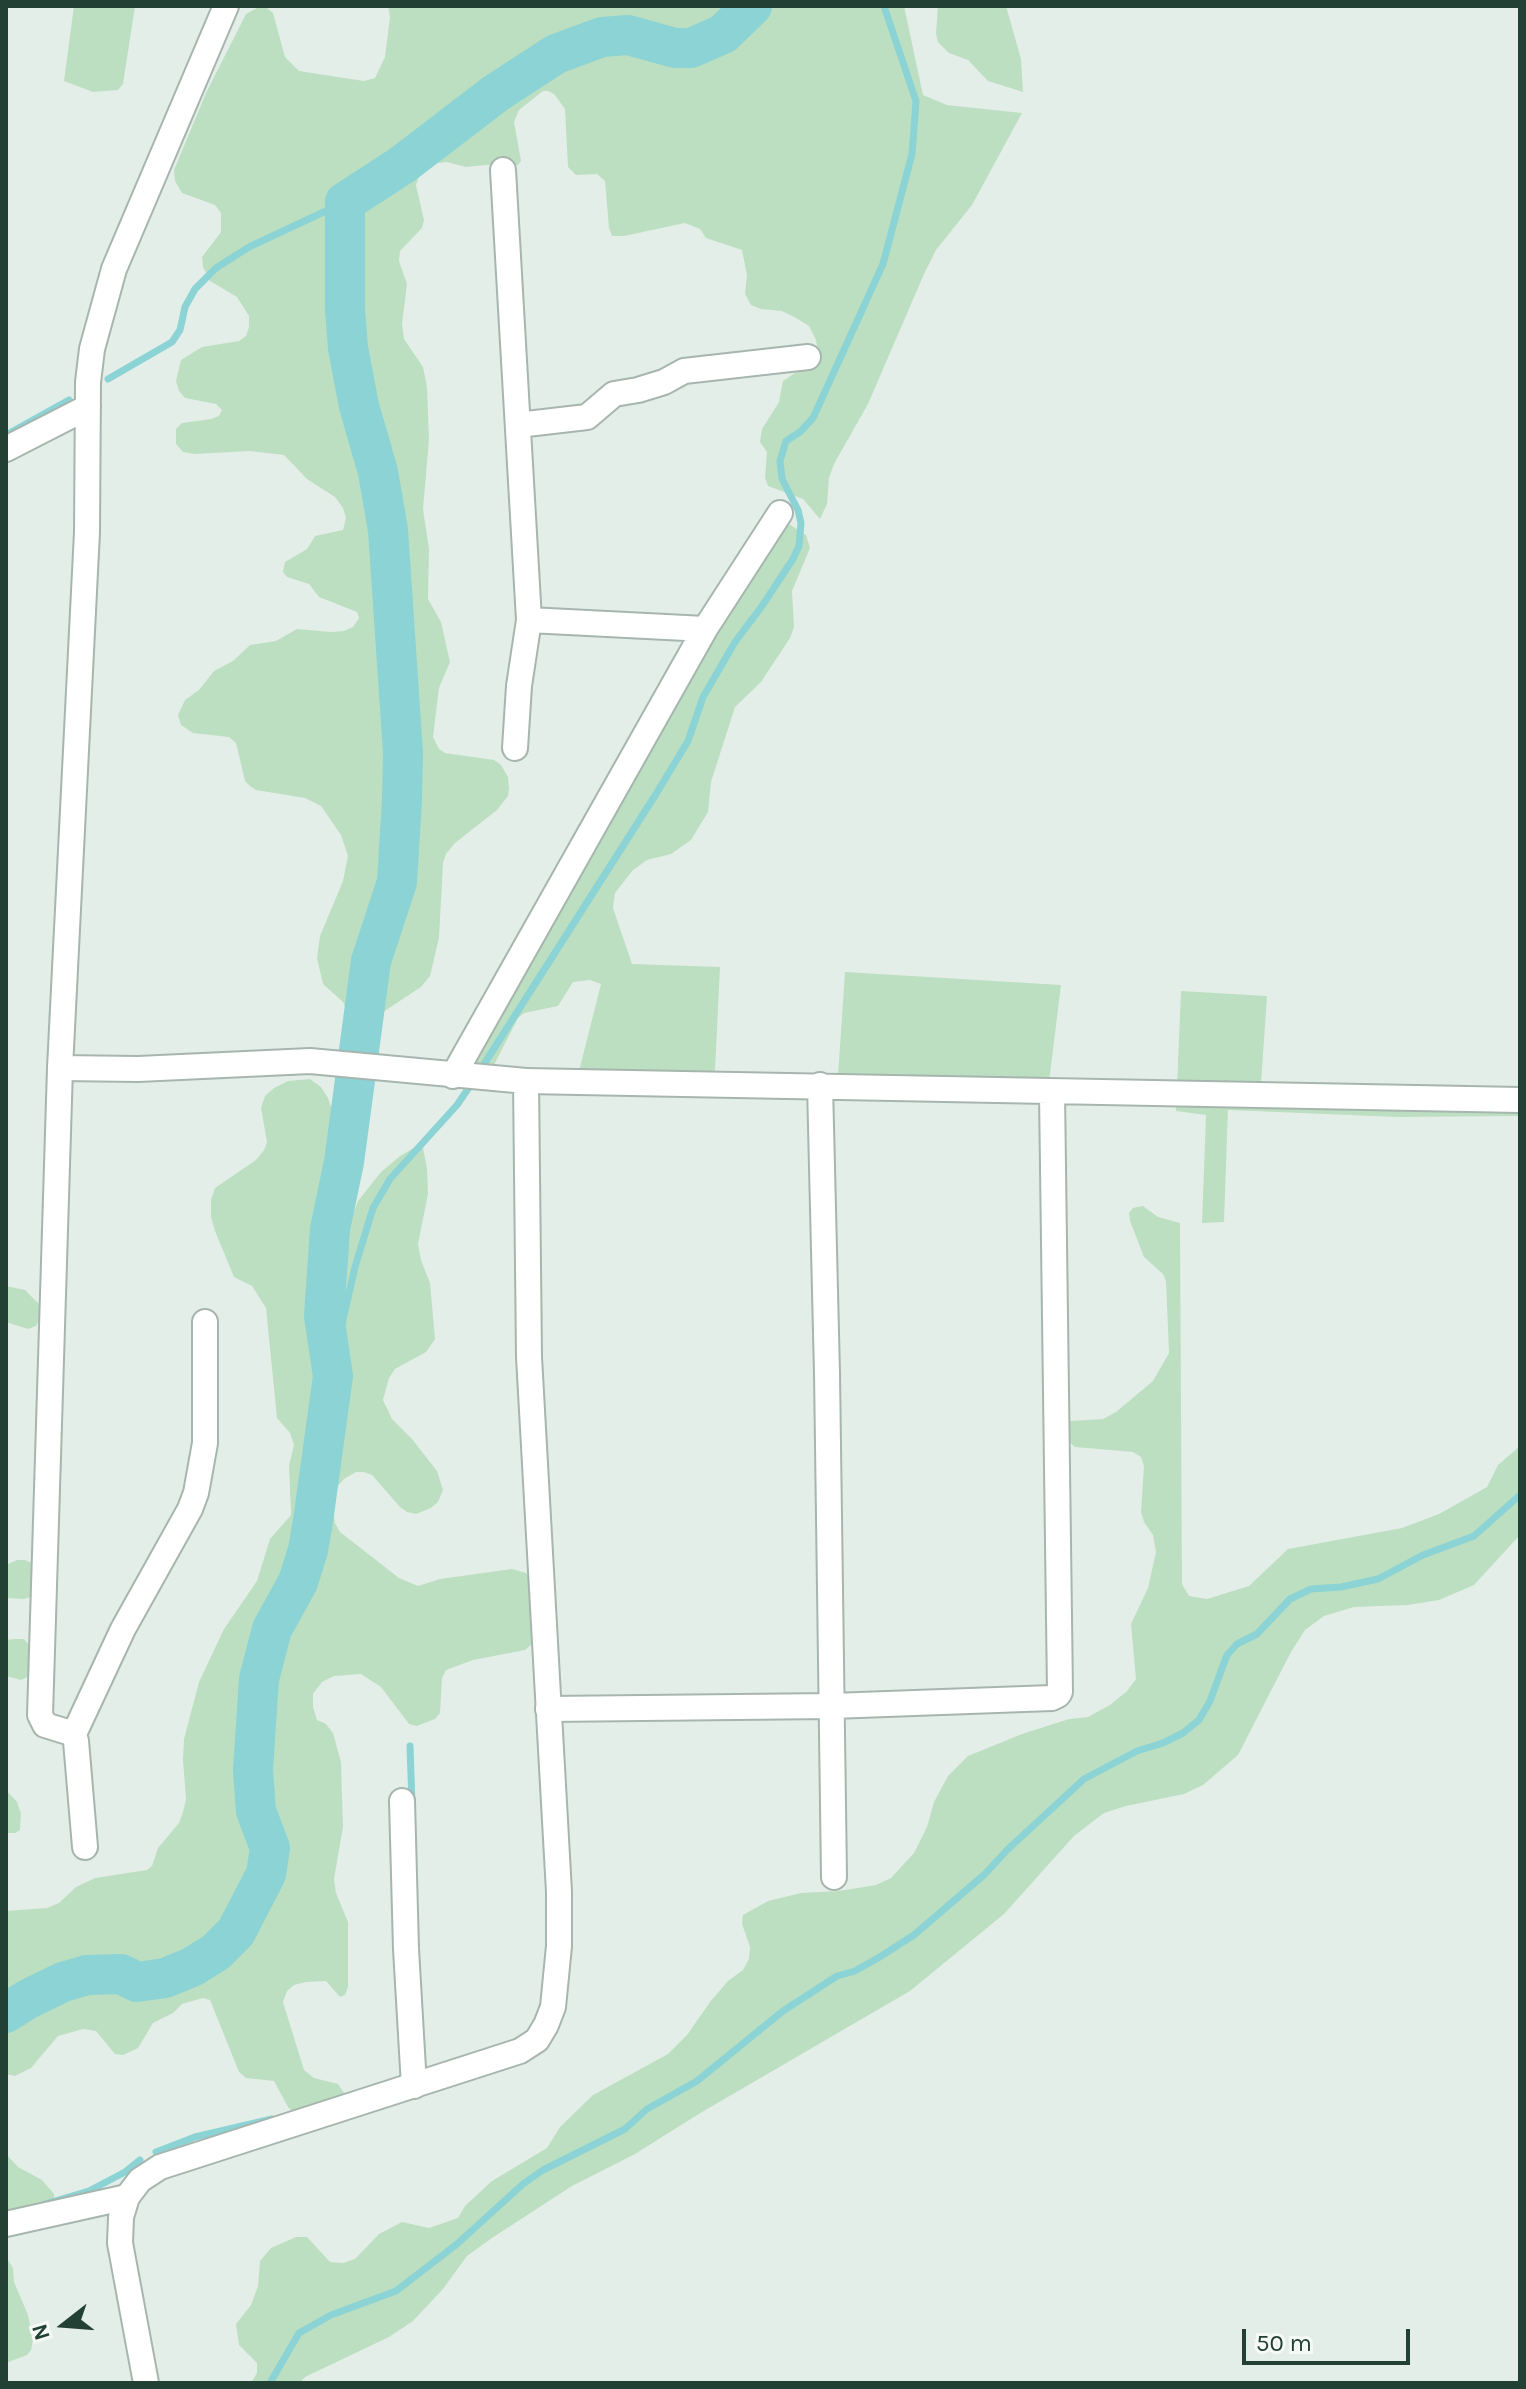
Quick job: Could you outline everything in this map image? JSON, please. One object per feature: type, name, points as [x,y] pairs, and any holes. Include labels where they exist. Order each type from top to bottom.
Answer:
[{"type":"street","points":[[74,1734],[45,1725],[40,1715],[60,1068],[87,532],[88,407],[92,349],[98,317],[114,269],[226,6]]},
{"type":"street","points":[[503,170],[529,620],[519,686],[515,748]]},
{"type":"street","points":[[518,425],[587,417],[614,394],[664,382],[684,371],[808,357]]},
{"type":"street","points":[[6,449],[88,407]]},
{"type":"street","points":[[459,1076],[705,629],[780,513]]},
{"type":"street","points":[[529,620],[705,629]]},
{"type":"street","points":[[60,1068],[138,1069],[310,1061],[526,1081],[1520,1100]]},
{"type":"street","points":[[146,2383],[120,2243],[121,2217],[127,2197],[140,2180],[160,2167],[520,2051],[537,2040],[553,2007],[559,1946],[529,1357],[526,1081]]},
{"type":"street","points":[[820,1085],[834,1877]]},
{"type":"street","points":[[548,1709],[832,1706],[1052,1698],[1060,1692],[1052,1092]]},
{"type":"street","points":[[85,1847],[74,1734],[123,1629],[196,1493],[205,1443],[205,1322]]},
{"type":"street","points":[[402,1801],[414,2086]]},
{"type":"street","points":[[6,2224],[127,2197]]},
{"type":"green space","points":[[74,6],[135,6],[123,84],[118,90],[93,92],[64,81]]},
{"type":"green space","points":[[388,6],[904,6],[923,95],[947,105],[1022,113],[972,205],[936,250],[924,274],[868,404],[834,464],[829,478],[827,504],[820,519],[803,499],[768,486],[765,478],[767,452],[760,442],[762,429],[779,402],[783,381],[814,367],[819,358],[816,340],[809,326],[796,318],[782,311],[751,305],[745,294],[747,275],[742,250],[706,238],[700,229],[685,223],[612,236],[605,181],[597,174],[576,175],[568,167],[565,109],[548,91],[543,91],[519,110],[514,122],[521,161],[518,165],[466,167],[447,162],[429,164],[421,171],[416,185],[424,220],[422,228],[400,251],[399,261],[407,284],[402,324],[404,339],[423,367],[427,387],[429,440],[423,509],[429,549],[428,599],[441,622],[450,662],[439,688],[433,737],[445,753],[494,760],[508,777],[509,788],[508,796],[497,810],[455,843],[446,854],[439,938],[430,976],[421,987],[380,1014],[364,1045],[354,1047],[351,1044],[348,1014],[343,1002],[323,984],[317,958],[320,936],[343,881],[348,856],[341,835],[321,806],[305,798],[256,790],[250,786],[245,781],[236,743],[229,737],[193,733],[181,725],[178,715],[185,700],[199,690],[214,671],[233,661],[250,645],[276,641],[297,629],[344,631],[353,627],[359,618],[357,612],[319,597],[309,584],[287,577],[283,572],[285,562],[307,549],[315,536],[343,530],[346,518],[335,497],[307,479],[284,455],[249,451],[195,454],[183,452],[176,444],[176,429],[182,423],[211,419],[219,416],[222,410],[216,404],[185,398],[179,391],[176,381],[181,360],[202,347],[239,341],[246,336],[249,316],[237,297],[210,281],[203,267],[202,257],[221,232],[221,213],[215,205],[182,193],[175,181],[174,170],[206,93],[246,14],[257,8],[267,8],[273,13],[285,57],[299,71],[364,81],[375,78],[385,57],[390,17]]},
{"type":"green space","points":[[938,6],[1006,6],[1021,59],[1023,92],[988,81],[968,60],[949,53],[938,42]]},
{"type":"green space","points":[[789,524],[806,535],[810,548],[792,591],[794,627],[761,682],[735,707],[711,782],[708,812],[691,840],[671,854],[647,860],[633,870],[615,893],[613,908],[632,964],[720,967],[715,1071],[579,1071],[601,984],[590,980],[573,982],[558,1006],[524,1013],[518,1018],[494,1065],[489,1067],[469,1060],[649,733],[782,526]]},
{"type":"green space","points":[[845,972],[1061,985],[1049,1082],[838,1076]]},
{"type":"green space","points":[[1181,991],[1267,996],[1261,1084],[1520,1090],[1520,1116],[1398,1117],[1228,1110],[1224,1222],[1202,1223],[1206,1115],[1176,1111]]},
{"type":"green space","points":[[310,1079],[321,1087],[328,1098],[338,1128],[339,1146],[331,1174],[333,1202],[339,1215],[349,1217],[353,1214],[358,1201],[381,1172],[422,1143],[427,1168],[428,1194],[418,1244],[430,1283],[435,1339],[426,1352],[395,1369],[383,1400],[392,1419],[437,1471],[443,1490],[438,1502],[416,1514],[400,1507],[372,1475],[356,1472],[336,1488],[332,1498],[335,1523],[340,1532],[399,1578],[418,1586],[440,1579],[512,1569],[526,1573],[533,1583],[538,1639],[525,1650],[473,1660],[446,1670],[442,1678],[440,1713],[435,1719],[417,1726],[409,1724],[381,1687],[361,1674],[334,1676],[322,1682],[313,1694],[317,1720],[326,1724],[333,1733],[341,1762],[343,1827],[334,1879],[336,1893],[348,1922],[348,1987],[345,1995],[340,1997],[326,1981],[306,1982],[294,1985],[287,1991],[283,2002],[304,2070],[314,2078],[338,2084],[344,2093],[343,2104],[296,2116],[274,2081],[246,2078],[239,2072],[210,2000],[203,1998],[182,2004],[173,2013],[153,2023],[138,2048],[123,2055],[115,2054],[96,2031],[83,2029],[58,2036],[31,2068],[15,2076],[6,2074],[6,1911],[47,1908],[59,1903],[76,1887],[95,1878],[147,1870],[152,1866],[158,1848],[179,1823],[183,1812],[186,1799],[184,1739],[199,1682],[224,1629],[257,1581],[270,1539],[291,1515],[289,1465],[294,1445],[290,1433],[277,1418],[266,1308],[252,1286],[234,1277],[215,1231],[211,1200],[215,1188],[256,1160],[264,1150],[267,1142],[261,1108],[265,1096],[288,1081]]},
{"type":"green space","points":[[1143,1206],[1158,1217],[1180,1223],[1182,1584],[1189,1596],[1207,1599],[1249,1586],[1288,1549],[1402,1528],[1439,1514],[1487,1487],[1498,1465],[1520,1446],[1520,1535],[1474,1585],[1439,1600],[1408,1605],[1354,1607],[1324,1616],[1305,1630],[1291,1652],[1238,1755],[1203,1785],[1184,1794],[1104,1813],[1074,1836],[1004,1914],[910,1991],[635,2154],[572,2186],[492,2238],[467,2256],[443,2289],[413,2321],[389,2337],[305,2377],[300,2383],[251,2383],[257,2373],[257,2363],[239,2345],[236,2324],[251,2305],[258,2286],[260,2261],[271,2248],[296,2237],[307,2237],[330,2262],[343,2263],[355,2259],[379,2234],[402,2222],[429,2228],[458,2218],[465,2206],[492,2181],[547,2148],[560,2127],[593,2095],[668,2054],[687,2035],[710,2002],[728,1981],[743,1970],[749,1959],[750,1947],[742,1924],[743,1915],[768,1901],[801,1893],[876,1885],[891,1878],[914,1853],[948,1776],[968,1756],[1022,1734],[1069,1719],[1088,1717],[1127,1691],[1136,1679],[1131,1624],[1148,1588],[1156,1552],[1153,1535],[1141,1512],[1144,1466],[1141,1457],[1133,1452],[1075,1447],[1063,1436],[1066,1423],[1103,1419],[1116,1412],[1153,1381],[1169,1353],[1166,1281],[1163,1274],[1144,1257],[1130,1221],[1129,1213],[1133,1208]]},
{"type":"green space","points":[[6,1286],[25,1290],[41,1306],[43,1312],[36,1326],[28,1329],[6,1322]]},
{"type":"green space","points":[[17,1560],[34,1564],[33,1596],[24,1599],[6,1598],[6,1565]]},
{"type":"green space","points":[[24,1639],[33,1650],[29,1676],[21,1680],[6,1676],[6,1640]]},
{"type":"green space","points":[[6,1790],[17,1802],[21,1814],[20,1830],[15,1833],[6,1833]]},
{"type":"green space","points":[[6,2154],[18,2167],[42,2180],[54,2194],[54,2201],[6,2214]]},
{"type":"green space","points":[[6,2257],[13,2268],[14,2282],[28,2315],[33,2340],[27,2355],[6,2363]]},
{"type":"waterway","points":[[6,2013],[63,1982],[87,1975],[121,1974],[137,1982],[165,1978],[192,1967],[216,1952],[236,1932],[266,1874],[270,1848],[256,1811],[253,1770],[259,1679],[272,1629],[298,1582],[313,1521],[333,1376],[324,1316],[330,1229],[344,1162],[371,961],[397,882],[402,800],[403,753],[388,530],[378,472],[359,406],[348,348],[345,202],[402,165],[496,93],[556,54],[602,37],[628,35],[675,48],[691,48],[723,34],[752,6]]},
{"type":"waterway","points":[[479,1072],[656,794],[688,741],[703,697],[735,642],[762,606],[799,546],[801,523],[782,479],[780,461],[786,441],[813,418],[883,264],[912,154],[916,101],[884,6]]},
{"type":"waterway","points":[[108,379],[172,342],[180,330],[185,307],[195,289],[216,268],[249,247],[345,202]]},
{"type":"waterway","points":[[6,435],[69,400]]},
{"type":"waterway","points":[[333,1376],[355,1267],[373,1208],[390,1179],[457,1105],[472,1083]]},
{"type":"waterway","points":[[270,2383],[299,2333],[331,2315],[396,2291],[457,2244],[523,2184],[543,2170],[625,2129],[647,2109],[697,2081],[783,2011],[837,1976],[855,1971],[914,1935],[985,1874],[1084,1779],[1137,1751],[1183,1733],[1199,1720],[1210,1701],[1227,1655],[1237,1644],[1257,1634],[1290,1599],[1311,1589],[1341,1587],[1378,1579],[1423,1555],[1474,1536],[1520,1495]]},
{"type":"waterway","points":[[410,1746],[412,1804]]},
{"type":"waterway","points":[[156,2152],[195,2137],[272,2119]]},
{"type":"waterway","points":[[45,2204],[89,2191],[125,2172],[140,2160]]}]
